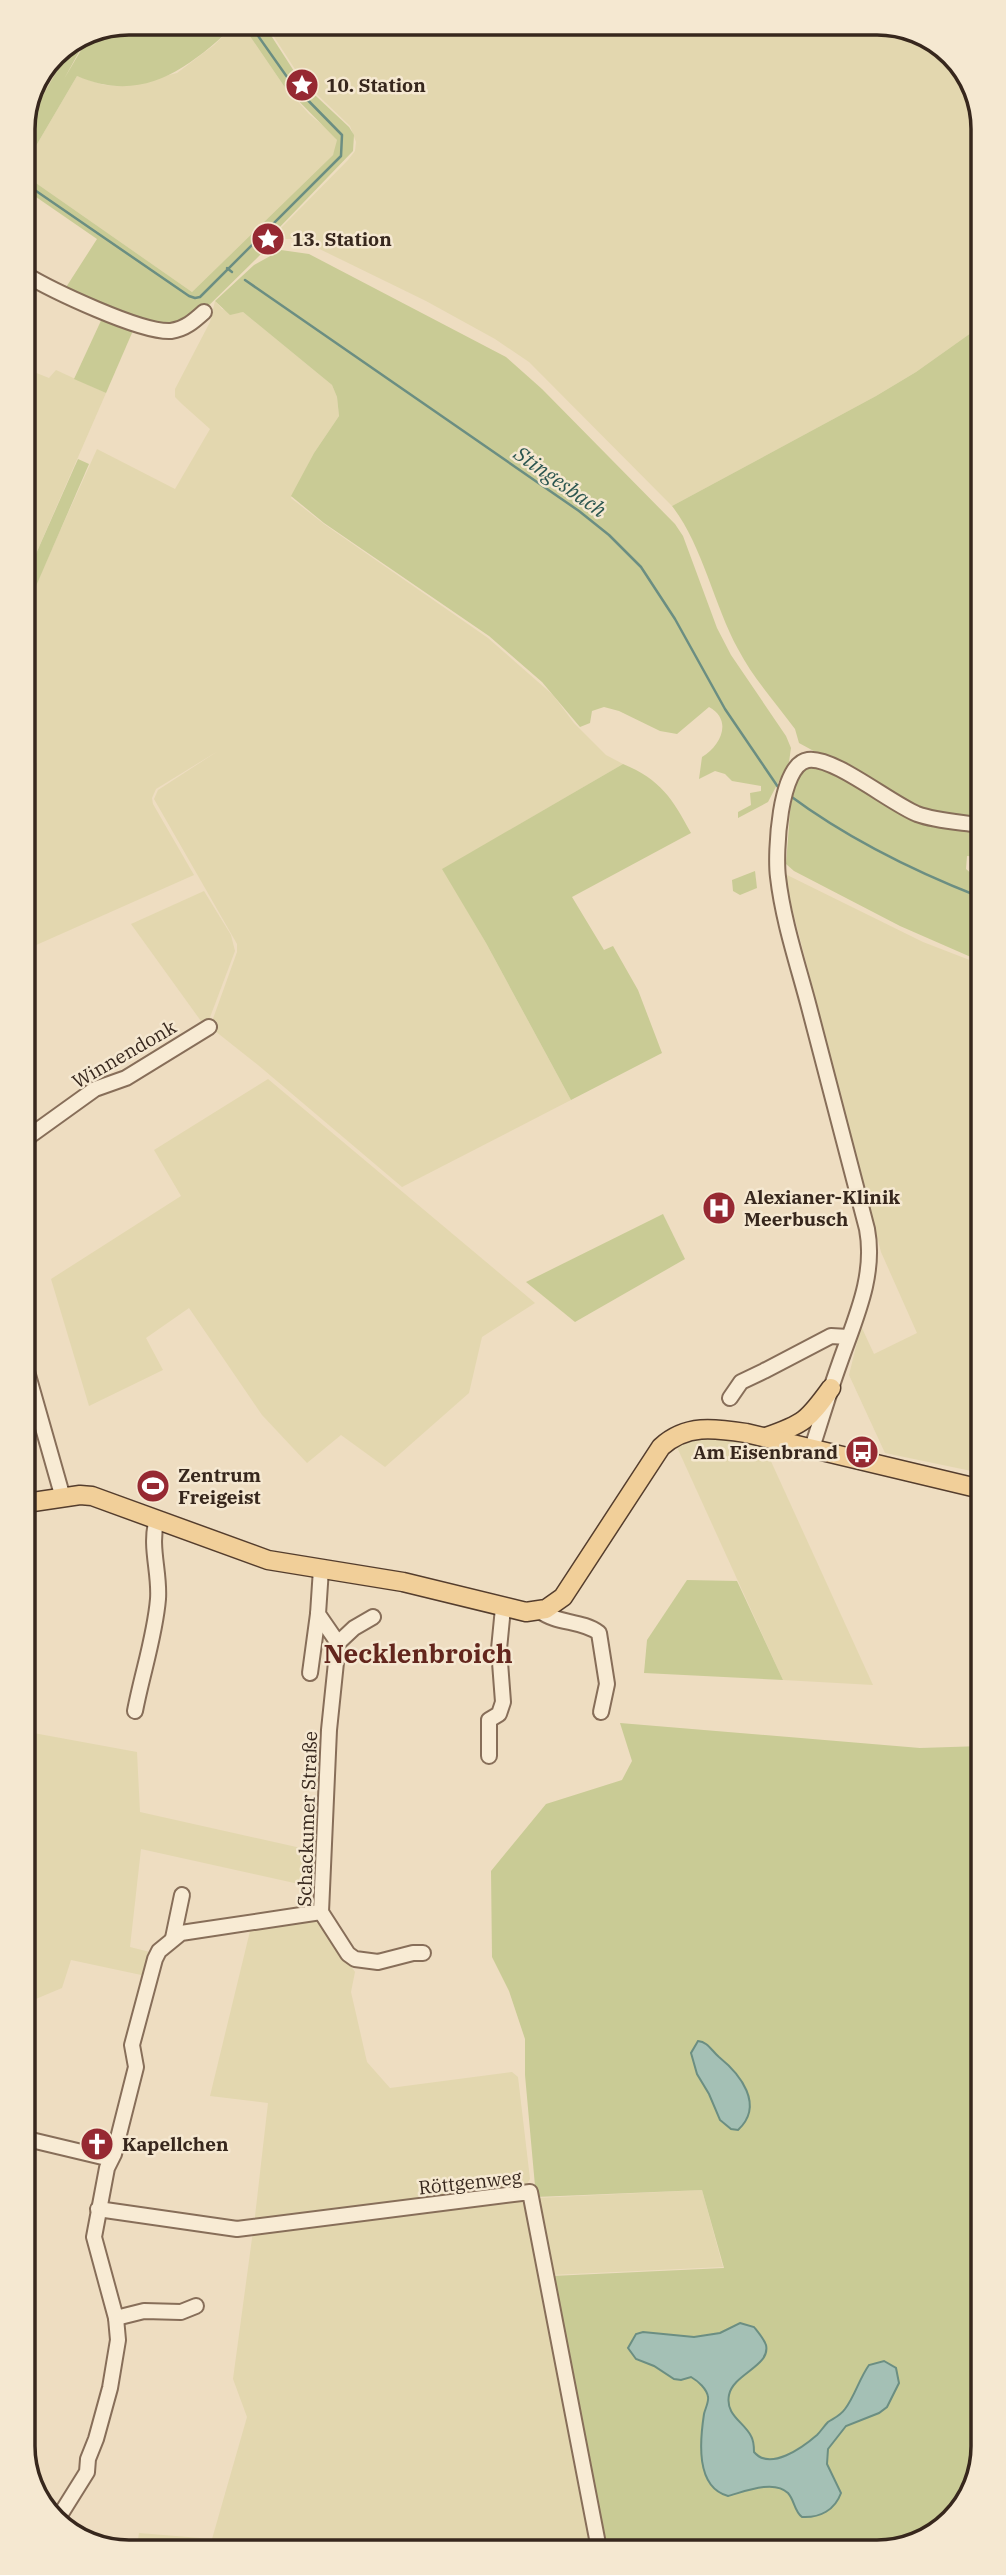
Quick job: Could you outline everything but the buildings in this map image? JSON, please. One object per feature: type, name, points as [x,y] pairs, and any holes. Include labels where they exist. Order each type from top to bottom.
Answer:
[{"type":"main road","points":[[766,1438],[792,1429],[807,1420],[831,1388]]},
{"type":"main road","points":[[35,1502],[92,1496],[258,1558],[390,1579],[521,1612],[540,1611],[564,1597],[661,1447],[683,1432],[708,1428],[766,1438],[971,1487]]},
{"type":"street","points":[[35,279],[85,303],[151,329],[174,331],[204,312]]},
{"type":"street","points":[[812,1448],[867,1280],[869,1238],[796,958],[777,872],[781,805],[796,767],[805,760],[817,760],[922,816],[971,824]]},
{"type":"street","name":"Winnendonk","points":[[35,1132],[95,1089],[126,1078],[209,1027]]},
{"type":"street","points":[[730,1398],[741,1382],[831,1336],[848,1337]]},
{"type":"street","points":[[35,1400],[63,1498]]},
{"type":"street","points":[[135,1710],[156,1618],[158,1579],[153,1540],[157,1519]]},
{"type":"street","points":[[310,1673],[321,1569]]},
{"type":"street","points":[[489,1756],[489,1720],[499,1714],[503,1702],[499,1649],[503,1608]]},
{"type":"street","points":[[540,1611],[552,1618],[599,1633],[607,1676],[607,1692],[601,1712]]},
{"type":"street","points":[[318,1614],[338,1643],[354,1628],[373,1618]]},
{"type":"street","name":"Schackumer Straße","points":[[338,1643],[329,1730],[321,1912],[348,1954],[355,1959],[378,1962],[423,1953]]},
{"type":"street","points":[[173,1938],[182,1895]]},
{"type":"street","points":[[62,2513],[87,2472],[88,2459],[110,2388],[118,2340],[116,2318],[94,2237],[98,2209],[136,2067],[132,2045],[159,1951],[181,1933],[321,1912]]},
{"type":"street","points":[[35,2141],[111,2160]]},
{"type":"street","name":"Röttgenweg","points":[[98,2209],[237,2229],[530,2192],[597,2540]]},
{"type":"street","points":[[116,2318],[144,2311],[181,2312],[196,2306]]},
{"type":"shaded area","points":[[224,35],[249,35],[284,86],[337,140],[333,155],[192,292],[35,182],[35,148],[77,76],[104,85],[125,86],[177,73]]},
{"type":"shaded area","points":[[273,35],[884,35],[907,40],[944,62],[958,82],[969,110],[971,333],[916,372],[876,396],[672,506],[529,362],[495,339],[426,301],[299,239],[282,239],[278,231],[355,151],[356,142],[350,126],[302,80]]},
{"type":"shaded area","points":[[60,66],[38,103],[45,87]]},
{"type":"shaded area","points":[[215,301],[222,309],[243,312],[332,385],[337,397],[339,416],[314,453],[291,498],[488,638],[553,695],[574,723],[606,755],[623,764],[443,869],[571,1100],[402,1187],[210,1027],[237,952],[237,944],[154,799],[158,790],[218,751],[156,789],[152,798],[194,875],[35,946],[35,586],[97,449],[175,489],[210,429],[175,397],[175,389],[210,322]]},
{"type":"shaded area","points":[[56,370],[106,393],[35,556],[35,372],[49,378]]},
{"type":"shaded area","points":[[783,873],[923,942],[971,961],[971,1471],[885,1453],[849,1375],[861,1326],[874,1354],[917,1333],[881,1252]]},
{"type":"shaded area","points":[[204,891],[231,935],[235,951],[206,1028],[131,924]]},
{"type":"shaded area","points":[[268,1079],[535,1303],[482,1337],[469,1393],[385,1467],[341,1435],[307,1463],[262,1415],[189,1308],[146,1338],[163,1370],[89,1406],[51,1279],[181,1196],[154,1150]]},
{"type":"shaded area","points":[[705,1437],[764,1446],[873,1685],[783,1680],[676,1445],[686,1439]]},
{"type":"shaded area","points":[[35,1733],[137,1752],[140,1812],[319,1852],[317,1888],[141,1849],[130,1947],[150,1952],[146,1976],[71,1960],[62,1988],[35,1999]]},
{"type":"shaded area","points":[[318,1918],[355,1972],[351,1992],[367,2062],[390,2088],[512,2072],[518,2077],[530,2179],[523,2190],[254,2225],[268,2103],[210,2096],[251,1927]]},
{"type":"shaded area","points":[[698,2041],[707,2045],[735,2072],[747,2090],[749,2110],[746,2120],[738,2130],[731,2129],[720,2120],[697,2074],[691,2053]]},
{"type":"shaded area","points":[[702,2190],[723,2267],[551,2275],[536,2198]]},
{"type":"shaded area","points":[[522,2196],[530,2201],[594,2540],[138,2540],[139,2533],[212,2539],[247,2417],[233,2379],[253,2231]]},
{"type":"shaded area","points":[[740,2323],[754,2327],[766,2345],[766,2352],[758,2365],[737,2381],[729,2395],[729,2402],[732,2413],[752,2438],[754,2452],[761,2457],[768,2459],[786,2456],[817,2435],[845,2409],[869,2365],[884,2361],[896,2368],[899,2383],[887,2407],[846,2426],[828,2449],[827,2464],[841,2493],[835,2504],[821,2514],[802,2517],[788,2493],[775,2487],[758,2488],[728,2496],[717,2491],[705,2473],[702,2461],[704,2414],[708,2399],[706,2391],[691,2377],[674,2379],[654,2366],[636,2359],[628,2348],[636,2334],[643,2332],[694,2337],[720,2333]]},
{"type":"green space","points":[[224,35],[183,67],[145,84],[101,84],[77,76],[35,148],[38,103],[60,66],[81,49],[64,79],[82,48],[110,37]]},
{"type":"green space","points":[[249,35],[271,35],[301,82],[349,127],[354,135],[353,151],[277,230],[279,243],[261,254],[193,321],[174,330],[63,292],[97,239],[35,196],[35,182],[192,292],[333,155],[337,140],[284,86]]},
{"type":"green space","points":[[281,250],[309,254],[506,357],[542,389],[675,524],[683,536],[717,628],[731,655],[786,736],[791,748],[789,762],[768,802],[738,818],[738,812],[751,805],[750,793],[761,791],[761,786],[732,781],[725,774],[715,771],[699,779],[702,757],[719,740],[722,733],[721,719],[709,707],[677,734],[660,731],[619,711],[604,707],[592,711],[590,723],[580,727],[542,682],[489,636],[324,523],[291,496],[314,453],[339,416],[337,397],[332,385],[243,312],[230,315],[215,301],[254,265]]},
{"type":"green space","points":[[105,312],[135,326],[106,393],[74,379]]},
{"type":"green space","points":[[971,333],[971,856],[967,856],[966,869],[971,873],[971,957],[900,926],[794,871],[786,864],[791,800],[800,753],[931,815],[799,743],[795,729],[738,649],[692,538],[672,506],[916,372]]},
{"type":"green space","points":[[78,459],[89,464],[35,588],[35,556]]},
{"type":"green space","points":[[623,764],[647,777],[664,791],[691,833],[572,897],[604,950],[613,946],[638,990],[662,1053],[571,1100],[486,943],[442,869]]},
{"type":"green space","points":[[755,871],[757,888],[740,895],[733,891],[732,880]]},
{"type":"green space","points":[[663,1214],[685,1259],[575,1322],[526,1282]]},
{"type":"green space","points":[[687,1580],[737,1581],[783,1680],[644,1673],[647,1640]]},
{"type":"green space","points":[[620,1723],[920,1748],[971,1746],[970,2459],[958,2493],[944,2513],[907,2535],[877,2540],[601,2540],[552,2276],[724,2268],[702,2190],[536,2197],[525,2075],[525,2039],[509,1991],[492,1957],[491,1871],[546,1804],[622,1780],[632,1761]]},
{"type":"waterway","points":[[35,190],[189,296],[200,297],[341,156],[342,135],[292,84],[257,35]]},
{"type":"waterway","name":"Stingesbach","points":[[227,268],[232,272]]},
{"type":"waterway","name":"Stingesbach","points":[[245,280],[579,511],[609,535],[641,567],[675,619],[725,709],[778,787]]},
{"type":"waterway","name":"Stingesbach","points":[[789,795],[834,826],[881,852],[971,893]]},
{"type":"place","name":"10. Station","points":[[302,85]]},
{"type":"place","name":"13. Station","points":[[268,239]]},
{"type":"place","name":"Alexianer-Klinik Meerbusch","points":[[719,1208]]},
{"type":"place","name":"Am Eisenbrand","points":[[862,1452]]},
{"type":"place","name":"Zentrum Freigeist","points":[[153,1486]]},
{"type":"place","name":"Kapellchen","points":[[97,2144]]},
{"type":"district","name":"Necklenbroich","points":[[418,1654]]}]
